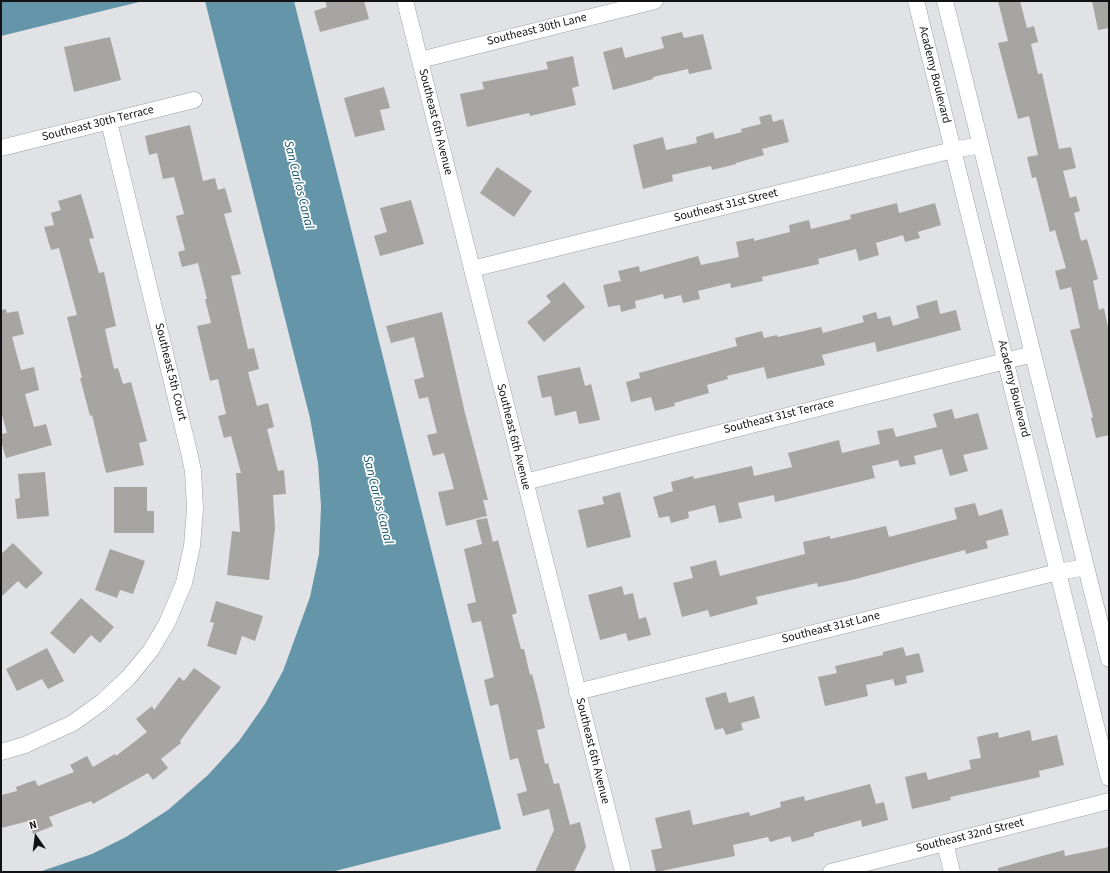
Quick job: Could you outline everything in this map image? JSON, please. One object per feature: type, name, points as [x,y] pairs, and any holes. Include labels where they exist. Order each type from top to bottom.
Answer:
[{"type":"street","name":"Southeast 6th Avenue","points":[[405,1],[623,872]]},
{"type":"street","name":"Southeast 30th Lane","points":[[420,60],[655,1]]},
{"type":"street","name":"Academy Boulevard","points":[[916,1],[1109,778]]},
{"type":"street","points":[[945,1],[1109,659]]},
{"type":"street","name":"Southeast 30th Terrace","points":[[1,148],[194,100]]},
{"type":"street","name":"Southeast 5th Court","points":[[1,752],[25,746],[58,731],[102,702],[140,664],[167,623],[184,583],[192,546],[195,509],[193,471],[109,122]]},
{"type":"street","name":"Southeast 31st Street","points":[[472,269],[953,150],[981,145]]},
{"type":"street","name":"Southeast 31st Terrace","points":[[525,482],[1033,354]]},
{"type":"street","name":"Southeast 31st Lane","points":[[577,692],[1058,572],[1086,567]]},
{"type":"street","name":"Southeast 32nd Street","points":[[831,872],[1109,801]]},
{"type":"street","points":[[945,843],[952,872]]},
{"type":"water","points":[[1,1],[143,1],[1,36]]},
{"type":"water","name":"San Carlos Canal","points":[[205,1],[294,1],[501,829],[331,872],[39,872],[92,854],[126,837],[168,810],[208,775],[239,741],[265,704],[283,671],[310,597],[319,554],[321,506],[318,463],[310,418]]},
{"type":"building","points":[[325,1],[364,1],[369,19],[320,32],[314,11],[327,7]]},
{"type":"building","points":[[998,1],[1020,1],[1027,28],[1034,26],[1038,42],[1031,44],[1038,74],[1042,73],[1059,149],[1071,147],[1076,168],[1063,171],[1070,198],[1076,196],[1080,211],[1074,213],[1081,241],[1087,239],[1098,279],[1093,281],[1099,310],[1104,308],[1109,332],[1109,435],[1096,438],[1091,418],[1093,417],[1070,330],[1080,328],[1071,287],[1060,290],[1055,271],[1066,268],[1055,230],[1050,232],[1036,177],[1032,178],[1027,157],[1038,155],[1029,116],[1018,119],[998,43],[1008,41]]},
{"type":"building","points":[[1092,1],[1109,1],[1109,28],[1098,30]]},
{"type":"building","points":[[682,32],[684,38],[703,34],[712,69],[689,74],[688,69],[653,77],[653,79],[613,90],[603,52],[622,47],[625,58],[664,48],[661,37]]},
{"type":"building","points":[[110,37],[121,80],[74,92],[64,47]]},
{"type":"building","points":[[573,56],[579,86],[572,88],[576,105],[530,116],[529,113],[467,127],[460,94],[484,89],[482,82],[548,69],[546,62]]},
{"type":"building","points":[[384,87],[390,108],[380,110],[385,130],[355,137],[344,98]]},
{"type":"building","points":[[771,114],[773,122],[783,119],[789,142],[762,149],[764,155],[712,170],[711,166],[672,175],[673,181],[643,189],[633,145],[663,137],[666,150],[697,143],[696,137],[713,132],[715,139],[742,132],[741,129],[761,124],[759,117]]},
{"type":"building","points":[[190,125],[203,181],[215,178],[218,190],[225,188],[232,212],[224,214],[241,274],[231,276],[248,349],[254,348],[259,369],[248,372],[257,406],[268,403],[274,427],[267,429],[278,471],[284,470],[286,494],[273,495],[275,528],[269,580],[227,575],[232,531],[240,532],[236,473],[241,473],[231,436],[224,438],[218,416],[226,414],[218,379],[210,381],[197,326],[211,323],[198,263],[182,267],[178,252],[185,250],[176,216],[184,214],[174,177],[163,179],[157,153],[149,155],[145,136]]},
{"type":"building","points":[[497,167],[532,191],[514,217],[480,193]]},
{"type":"building","points":[[81,194],[94,238],[89,239],[99,273],[104,272],[116,326],[105,329],[114,369],[118,368],[123,384],[131,382],[147,441],[139,443],[144,465],[106,473],[92,415],[90,416],[80,378],[82,378],[67,317],[77,315],[59,248],[51,250],[44,227],[54,225],[51,213],[61,210],[58,201]]},
{"type":"building","points":[[411,200],[424,244],[380,256],[374,236],[387,232],[380,208]]},
{"type":"building","points":[[897,203],[899,213],[935,203],[941,225],[918,232],[920,238],[905,242],[903,235],[876,243],[879,255],[859,261],[856,249],[818,259],[819,264],[762,277],[763,281],[731,288],[730,283],[698,291],[700,299],[683,303],[681,295],[664,299],[663,294],[635,301],[636,308],[621,312],[620,305],[608,307],[603,285],[621,281],[618,271],[639,266],[640,272],[698,256],[701,265],[739,257],[736,242],[754,238],[754,241],[790,232],[789,225],[809,220],[811,229],[851,219],[850,215]]},
{"type":"building","points":[[564,282],[585,307],[544,342],[527,322],[551,302],[546,296]]},
{"type":"building","points":[[937,300],[940,314],[956,310],[961,330],[877,352],[875,342],[822,355],[825,365],[767,379],[764,367],[727,376],[728,379],[707,385],[709,393],[674,403],[675,406],[655,411],[651,397],[631,402],[626,382],[640,378],[639,373],[737,346],[735,338],[762,331],[764,338],[777,335],[778,337],[821,327],[823,333],[864,322],[862,316],[876,312],[878,319],[890,316],[893,326],[919,318],[916,306]]},
{"type":"building","points":[[6,309],[7,313],[18,311],[24,334],[12,337],[21,370],[34,367],[39,390],[25,394],[34,427],[46,424],[52,445],[6,458],[1,441],[1,434],[7,433],[1,411],[1,310]]},
{"type":"building","points":[[442,312],[465,413],[488,500],[483,500],[487,516],[446,526],[438,492],[454,489],[444,453],[433,456],[427,435],[437,433],[428,397],[419,399],[414,380],[424,377],[414,337],[391,343],[386,326]]},
{"type":"building","points":[[580,367],[585,386],[591,384],[600,420],[579,424],[576,411],[555,416],[551,396],[542,398],[537,376]]},
{"type":"building","points":[[952,409],[955,419],[978,413],[988,449],[963,455],[968,471],[950,476],[942,449],[914,456],[916,464],[900,467],[898,460],[872,466],[875,478],[775,502],[774,495],[738,503],[742,518],[719,523],[715,505],[688,512],[689,518],[671,523],[669,516],[659,518],[653,497],[673,491],[671,482],[693,476],[694,479],[752,466],[754,476],[792,467],[788,453],[839,440],[842,453],[880,444],[877,431],[893,428],[896,437],[937,427],[933,414]]},
{"type":"building","points":[[45,472],[49,516],[17,519],[15,499],[20,498],[18,474]]},
{"type":"building","points":[[114,487],[147,487],[147,511],[154,511],[154,533],[114,533]]},
{"type":"building","points":[[620,492],[631,537],[587,548],[578,510],[604,504],[602,497]]},
{"type":"building","points":[[975,503],[979,516],[1002,509],[1009,535],[986,541],[988,548],[966,554],[965,550],[852,580],[818,587],[817,583],[756,597],[758,604],[710,617],[708,610],[682,617],[673,583],[693,578],[690,567],[716,560],[720,576],[805,554],[803,542],[830,536],[830,539],[886,526],[889,537],[957,519],[954,508]]},
{"type":"building","points":[[487,518],[493,542],[498,540],[517,613],[512,615],[521,649],[524,649],[530,675],[532,674],[540,705],[545,728],[537,730],[545,764],[548,763],[554,784],[559,783],[570,825],[580,822],[586,847],[574,872],[535,872],[554,830],[549,809],[523,816],[517,794],[527,791],[518,758],[510,760],[498,704],[490,706],[484,680],[494,677],[481,621],[472,623],[467,604],[476,602],[464,549],[482,544],[476,520]]},
{"type":"building","points":[[13,543],[43,573],[26,589],[18,581],[1,597],[1,554]]},
{"type":"building","points":[[110,549],[145,561],[133,594],[120,590],[117,598],[95,590]]},
{"type":"building","points":[[622,586],[624,595],[633,593],[639,619],[646,617],[651,635],[628,641],[626,633],[600,640],[588,595]]},
{"type":"building","points":[[81,598],[114,627],[100,643],[91,635],[74,654],[50,633]]},
{"type":"building","points":[[216,601],[263,616],[255,641],[242,636],[236,655],[207,646],[214,623],[210,622]]},
{"type":"building","points":[[903,647],[906,656],[919,653],[924,672],[906,676],[907,683],[895,686],[893,679],[866,685],[868,696],[825,706],[818,677],[837,673],[835,666],[883,655],[883,652]]},
{"type":"building","points":[[47,648],[64,681],[48,689],[42,679],[17,691],[6,669]]},
{"type":"building","points":[[194,668],[221,687],[180,741],[181,743],[161,759],[168,768],[153,780],[148,773],[93,804],[91,801],[49,817],[53,826],[33,834],[29,821],[1,828],[1,795],[17,791],[16,787],[35,780],[38,786],[74,772],[70,765],[87,756],[93,767],[115,754],[116,756],[147,732],[136,719],[152,706],[154,710],[179,677],[184,681]]},
{"type":"building","points":[[726,692],[729,703],[754,696],[760,718],[741,723],[743,730],[726,735],[723,728],[715,730],[705,698]]},
{"type":"building","points":[[1030,730],[1032,741],[1057,735],[1064,765],[1039,771],[1040,777],[950,797],[951,800],[912,809],[905,777],[926,772],[928,780],[971,769],[969,760],[981,758],[977,737],[998,732],[999,738]]},
{"type":"building","points":[[870,784],[876,804],[884,802],[888,820],[862,827],[861,820],[814,833],[814,836],[792,842],[790,836],[770,842],[768,837],[733,845],[735,856],[656,872],[651,850],[662,848],[655,818],[690,810],[693,825],[749,812],[750,816],[781,807],[780,802],[804,796],[805,801]]},
{"type":"building","points":[[1109,847],[1109,872],[998,872],[998,868],[1064,850],[1065,856]]}]
